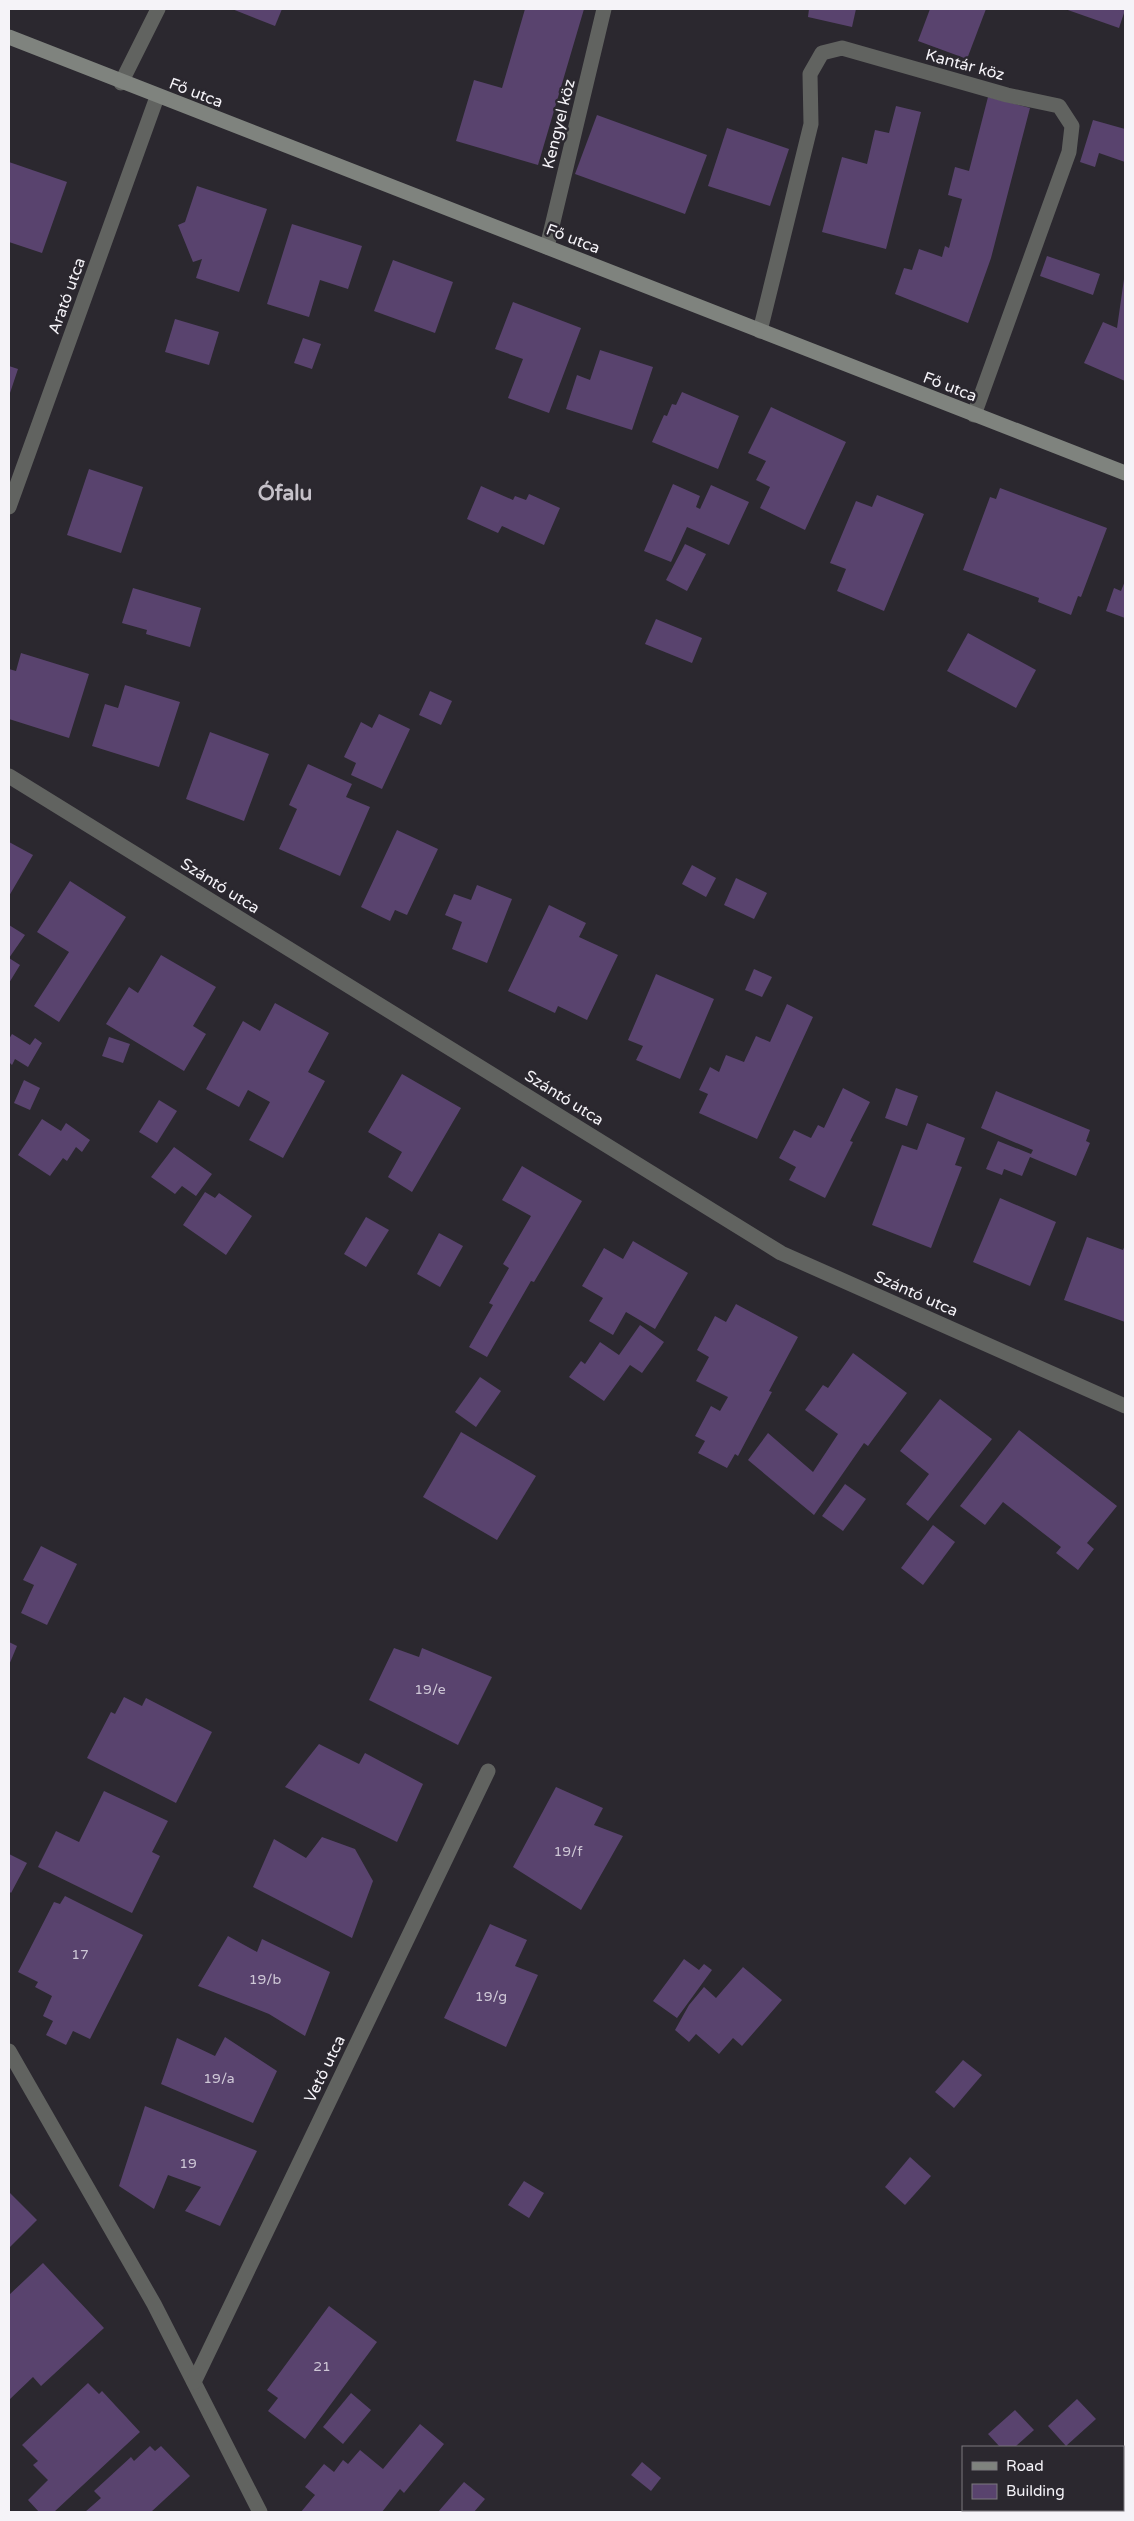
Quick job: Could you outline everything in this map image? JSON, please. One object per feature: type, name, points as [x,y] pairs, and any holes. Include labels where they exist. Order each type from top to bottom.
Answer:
[{"type":"street","points":[[122,83],[158,9]]},
{"type":"street","name":"Kengyel köz","points":[[547,247],[604,9]]},
{"type":"street","name":"Fő utca","points":[[9,37],[157,97],[547,247],[1125,474]]},
{"type":"street","name":"Kantár köz","points":[[760,331],[811,124],[810,74],[822,53],[842,48],[998,92],[1059,106],[1072,126],[1069,152],[974,415]]},
{"type":"street","name":"Arató utca","points":[[9,507],[157,97]]},
{"type":"street","name":"Szántó utca","points":[[9,776],[781,1252],[1125,1406]]},
{"type":"street","name":"Vető utca","points":[[194,2382],[488,1771]]},
{"type":"street","points":[[9,2051],[154,2304],[260,2512]]},
{"type":"building","points":[[232,9],[282,9],[275,26]]},
{"type":"building","points":[[525,9],[584,9],[538,165],[456,141],[474,80],[502,88]]},
{"type":"building","points":[[809,9],[856,9],[852,27],[808,17]]},
{"type":"building","points":[[930,9],[986,9],[967,59],[918,41]]},
{"type":"building","points":[[1065,9],[1125,9],[1125,10],[1119,28]]},
{"type":"building","points":[[988,97],[1030,108],[991,258],[968,323],[895,294],[904,268],[912,270],[919,249],[942,257],[945,246],[949,248],[962,199],[948,195],[955,167],[969,171]]},
{"type":"building","points":[[896,106],[921,112],[886,249],[822,232],[842,157],[867,164],[875,130],[889,133]]},
{"type":"building","points":[[597,115],[707,155],[685,214],[575,174]]},
{"type":"building","points":[[1093,120],[1125,129],[1125,162],[1099,153],[1095,167],[1080,162]]},
{"type":"building","points":[[727,128],[789,149],[770,206],[708,186]]},
{"type":"building","points":[[9,162],[67,182],[42,253],[9,242]]},
{"type":"building","points":[[197,186],[267,209],[239,292],[196,278],[202,259],[193,262],[178,225],[185,222]]},
{"type":"building","points":[[292,224],[362,246],[348,289],[320,280],[309,317],[267,304]]},
{"type":"building","points":[[1047,256],[1100,274],[1093,295],[1040,276]]},
{"type":"building","points":[[393,260],[453,282],[435,333],[374,311]]},
{"type":"building","points":[[1124,279],[1125,381],[1084,363],[1103,322],[1117,328]]},
{"type":"building","points":[[513,302],[581,328],[549,413],[508,398],[523,359],[495,349]]},
{"type":"building","points":[[175,319],[219,332],[209,365],[165,352]]},
{"type":"building","points":[[303,338],[321,344],[312,369],[294,363]]},
{"type":"building","points":[[600,350],[653,367],[632,430],[566,409],[577,375],[590,380]]},
{"type":"building","points":[[9,366],[18,369],[9,396]]},
{"type":"building","points":[[682,392],[739,416],[718,469],[652,442],[664,415],[667,416],[672,404],[676,405]]},
{"type":"building","points":[[771,407],[846,442],[805,530],[760,508],[770,487],[756,480],[766,461],[748,453]]},
{"type":"building","points":[[89,469],[143,487],[121,553],[67,535]]},
{"type":"building","points":[[673,484],[700,496],[696,507],[700,509],[711,485],[749,502],[729,545],[687,527],[671,562],[644,551]]},
{"type":"building","points":[[481,486],[513,500],[515,496],[526,500],[529,494],[560,508],[544,545],[502,526],[498,533],[467,519]]},
{"type":"building","points":[[1000,488],[1107,528],[1081,597],[1078,596],[1071,615],[1038,602],[1039,598],[963,570],[990,497],[996,499]]},
{"type":"building","points":[[877,495],[924,514],[884,611],[837,591],[846,569],[830,563],[856,501],[872,507]]},
{"type":"building","points":[[685,544],[706,554],[687,591],[666,580]]},
{"type":"building","points":[[1125,581],[1125,618],[1106,611],[1114,588],[1121,591]]},
{"type":"building","points":[[133,588],[201,608],[190,647],[146,634],[147,630],[122,623]]},
{"type":"building","points":[[656,619],[702,638],[692,663],[645,644]]},
{"type":"building","points":[[968,633],[1036,670],[1016,708],[947,671]]},
{"type":"building","points":[[21,653],[89,674],[69,738],[9,719],[9,669],[16,671]]},
{"type":"building","points":[[125,685],[180,702],[159,767],[92,746],[105,704],[118,708]]},
{"type":"building","points":[[430,691],[452,701],[441,725],[419,715]]},
{"type":"building","points":[[379,714],[410,729],[382,789],[351,775],[356,763],[344,757],[361,722],[372,728]]},
{"type":"building","points":[[210,732],[269,754],[244,821],[186,799]]},
{"type":"building","points":[[308,764],[352,784],[346,797],[370,807],[340,876],[279,849],[297,809],[289,805]]},
{"type":"building","points":[[397,830],[438,849],[407,915],[395,910],[390,921],[361,907]]},
{"type":"building","points":[[9,842],[33,855],[9,896]]},
{"type":"building","points":[[692,865],[716,878],[706,897],[682,884]]},
{"type":"building","points":[[736,878],[767,893],[754,919],[724,905]]},
{"type":"building","points":[[70,881],[126,917],[59,1022],[34,1006],[69,952],[37,932]]},
{"type":"building","points":[[477,885],[512,899],[487,963],[452,949],[462,922],[445,915],[454,894],[471,900]]},
{"type":"building","points":[[549,905],[586,923],[579,937],[618,955],[587,1020],[558,1006],[555,1013],[508,991]]},
{"type":"building","points":[[9,925],[25,935],[9,958]]},
{"type":"building","points":[[161,955],[216,987],[193,1026],[206,1034],[184,1071],[106,1024],[129,987],[138,993]]},
{"type":"building","points":[[9,958],[20,965],[9,983]]},
{"type":"building","points":[[754,969],[772,977],[762,997],[745,990]]},
{"type":"building","points":[[656,974],[714,999],[680,1079],[636,1060],[643,1046],[628,1040]]},
{"type":"building","points":[[275,1003],[329,1033],[308,1072],[325,1081],[283,1158],[249,1140],[270,1102],[248,1090],[239,1107],[206,1089],[243,1021],[260,1031]]},
{"type":"building","points":[[787,1004],[813,1017],[757,1139],[699,1113],[708,1094],[699,1090],[710,1067],[719,1072],[726,1055],[744,1062],[756,1036],[770,1042]]},
{"type":"building","points":[[12,1034],[30,1045],[35,1038],[42,1043],[28,1067],[15,1059],[12,1065],[9,1062],[9,1039]]},
{"type":"building","points":[[109,1037],[130,1044],[123,1063],[102,1056]]},
{"type":"building","points":[[402,1074],[461,1108],[412,1192],[388,1177],[402,1152],[368,1132]]},
{"type":"building","points":[[24,1080],[40,1088],[30,1110],[14,1103]]},
{"type":"building","points":[[843,1088],[870,1102],[850,1141],[853,1142],[825,1198],[789,1180],[796,1167],[779,1158],[794,1130],[811,1138],[818,1125],[824,1128]]},
{"type":"building","points":[[896,1088],[918,1096],[907,1126],[885,1118]]},
{"type":"building","points":[[996,1091],[1090,1130],[1086,1141],[1090,1143],[1076,1176],[1030,1157],[1022,1176],[1004,1169],[1002,1175],[986,1169],[998,1141],[1031,1154],[1033,1150],[981,1128]]},
{"type":"building","points":[[159,1100],[177,1111],[157,1143],[139,1132]]},
{"type":"building","points":[[42,1119],[61,1131],[66,1123],[90,1140],[82,1152],[76,1147],[67,1161],[63,1158],[50,1176],[18,1155]]},
{"type":"building","points":[[927,1123],[965,1138],[955,1165],[962,1167],[931,1248],[872,1225],[902,1145],[917,1150]]},
{"type":"building","points":[[174,1147],[212,1174],[196,1196],[182,1186],[175,1194],[151,1177]]},
{"type":"building","points":[[522,1166],[582,1201],[534,1282],[531,1281],[487,1357],[469,1347],[493,1305],[489,1303],[509,1268],[503,1264],[531,1216],[502,1200]]},
{"type":"building","points":[[205,1192],[215,1198],[219,1193],[252,1216],[226,1255],[183,1225]]},
{"type":"building","points":[[1000,1198],[1056,1222],[1030,1286],[973,1262]]},
{"type":"building","points":[[366,1217],[389,1230],[366,1267],[344,1254]]},
{"type":"building","points":[[439,1233],[463,1246],[440,1287],[417,1274]]},
{"type":"building","points":[[1087,1237],[1123,1250],[1125,1245],[1125,1322],[1064,1300]]},
{"type":"building","points":[[633,1241],[688,1273],[655,1329],[626,1312],[613,1335],[589,1321],[603,1298],[582,1286],[604,1248],[623,1259]]},
{"type":"building","points":[[736,1304],[798,1337],[769,1391],[772,1392],[738,1456],[735,1454],[727,1468],[698,1453],[705,1441],[695,1436],[711,1406],[720,1411],[728,1397],[696,1381],[709,1357],[697,1350],[715,1316],[726,1322]]},
{"type":"building","points":[[640,1325],[664,1342],[642,1373],[630,1365],[604,1401],[569,1377],[581,1361],[585,1364],[600,1342],[619,1355]]},
{"type":"building","points":[[853,1353],[907,1393],[868,1446],[864,1443],[814,1515],[748,1460],[768,1433],[813,1472],[838,1434],[805,1410],[823,1385],[828,1388]]},
{"type":"building","points":[[480,1377],[501,1391],[476,1427],[455,1412]]},
{"type":"building","points":[[940,1399],[992,1439],[928,1521],[906,1504],[929,1474],[900,1451]]},
{"type":"building","points":[[1019,1430],[1117,1506],[1087,1543],[1094,1549],[1078,1570],[1056,1553],[1061,1547],[1003,1502],[985,1525],[960,1506]]},
{"type":"building","points":[[461,1432],[536,1476],[497,1540],[423,1497]]},
{"type":"building","points":[[845,1484],[866,1499],[843,1531],[822,1516]]},
{"type":"building","points":[[933,1525],[955,1542],[923,1585],[901,1568]]},
{"type":"building","points":[[41,1546],[77,1564],[47,1625],[21,1613],[34,1585],[23,1580]]},
{"type":"building","points":[[9,1642],[17,1646],[9,1665]]},
{"type":"building","points":[[394,1648],[419,1657],[422,1648],[492,1677],[458,1745],[369,1700]]},
{"type":"building","points":[[124,1697],[142,1706],[146,1698],[212,1732],[176,1803],[87,1758],[111,1712],[115,1714]]},
{"type":"building","points":[[319,1744],[359,1764],[365,1753],[423,1784],[397,1842],[285,1787]]},
{"type":"building","points":[[556,1787],[603,1808],[594,1825],[623,1836],[581,1910],[513,1867]]},
{"type":"building","points":[[104,1791],[168,1821],[152,1852],[160,1856],[132,1913],[38,1867],[56,1831],[79,1842]]},
{"type":"building","points":[[322,1837],[355,1849],[373,1881],[352,1938],[253,1887],[274,1839],[306,1858]]},
{"type":"building","points":[[9,1854],[27,1863],[11,1893],[9,1891]]},
{"type":"building","points":[[65,1896],[143,1935],[90,2039],[73,2031],[66,2045],[46,2035],[53,2021],[43,2016],[52,1996],[35,1987],[38,1982],[18,1972],[54,1902],[60,1904]]},
{"type":"building","points":[[490,1924],[527,1940],[515,1966],[538,1975],[506,2047],[444,2018]]},
{"type":"building","points":[[228,1936],[257,1952],[262,1939],[330,1972],[305,2036],[269,2014],[198,1986]]},
{"type":"building","points":[[684,1959],[699,1970],[704,1964],[712,1970],[677,2018],[653,2001]]},
{"type":"building","points":[[743,1967],[782,2000],[742,2046],[733,2038],[719,2054],[696,2034],[689,2042],[675,2030],[689,2005],[704,1987],[716,1998]]},
{"type":"building","points":[[225,2037],[277,2071],[253,2123],[161,2084],[177,2038],[215,2056]]},
{"type":"building","points":[[963,2060],[982,2075],[954,2108],[935,2092]]},
{"type":"building","points":[[145,2106],[257,2151],[220,2226],[185,2211],[201,2187],[168,2175],[154,2209],[119,2186]]},
{"type":"building","points":[[910,2157],[931,2176],[905,2205],[885,2187]]},
{"type":"building","points":[[524,2181],[544,2193],[529,2218],[508,2205]]},
{"type":"building","points":[[9,2192],[37,2220],[9,2248]]},
{"type":"building","points":[[43,2263],[104,2328],[41,2386],[33,2377],[9,2400],[9,2295]]},
{"type":"building","points":[[329,2306],[377,2342],[305,2439],[268,2411],[278,2398],[267,2390]]},
{"type":"building","points":[[88,2383],[99,2394],[102,2391],[140,2432],[54,2512],[39,2512],[28,2500],[48,2480],[33,2465],[38,2461],[22,2445]]},
{"type":"building","points":[[351,2393],[371,2410],[343,2444],[323,2427]]},
{"type":"building","points":[[1077,2399],[1096,2419],[1066,2446],[1048,2426]]},
{"type":"building","points":[[1015,2410],[1034,2430],[1016,2446],[999,2446],[988,2434]]},
{"type":"building","points":[[420,2424],[444,2444],[404,2493],[400,2489],[382,2512],[301,2512],[315,2495],[305,2487],[324,2464],[334,2472],[343,2460],[348,2464],[360,2450],[383,2469]]},
{"type":"building","points":[[150,2446],[155,2451],[161,2446],[190,2476],[151,2512],[85,2512],[101,2498],[94,2491],[131,2457],[134,2461]]},
{"type":"building","points":[[642,2462],[661,2478],[651,2491],[631,2475]]},
{"type":"building","points":[[464,2482],[485,2499],[474,2512],[438,2512]]},
{"type":"district","name":"Ófalu","points":[[285,493]]}]
